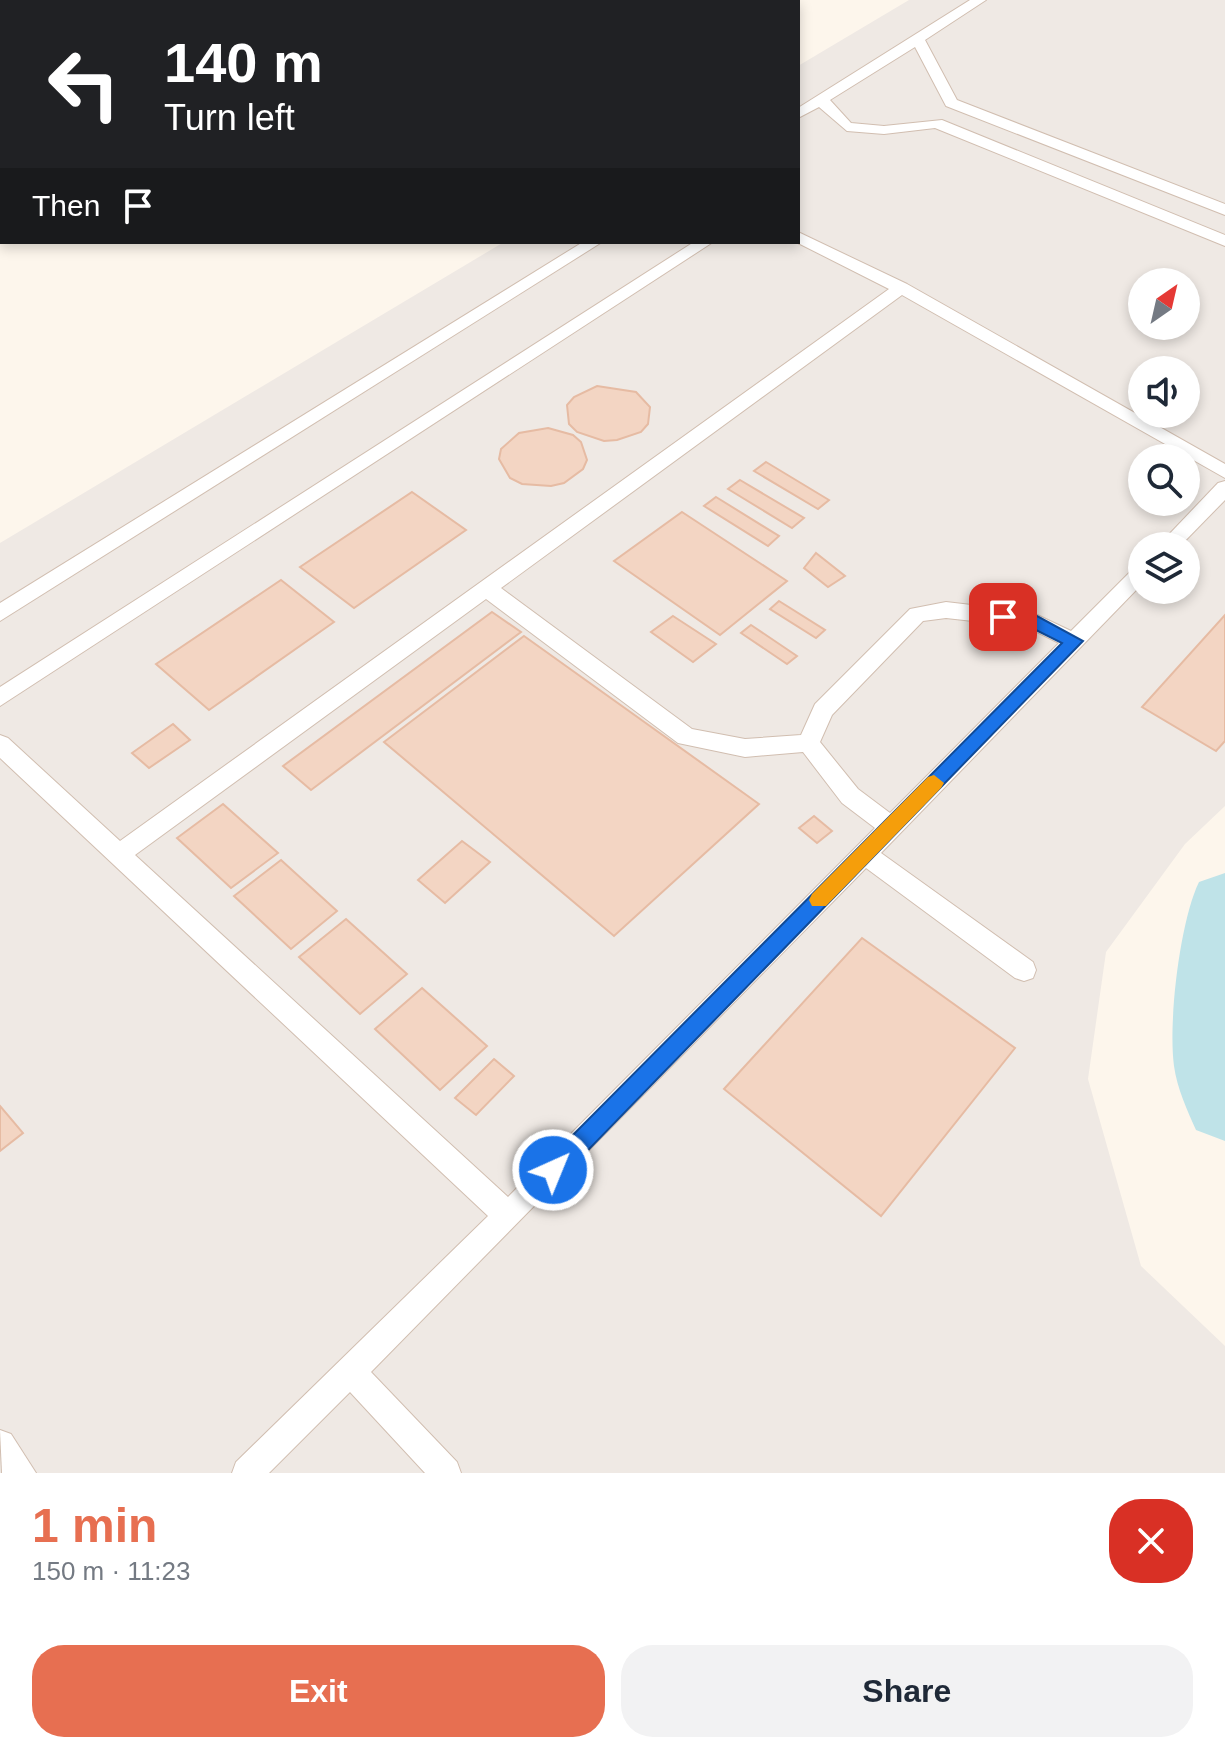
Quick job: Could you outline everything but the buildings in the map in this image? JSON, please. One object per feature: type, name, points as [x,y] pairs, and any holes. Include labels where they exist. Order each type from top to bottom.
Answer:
[{"type":"lane","points":[[800,113],[979,0]]},
{"type":"lane","points":[[917,38],[951,103],[1225,210]]},
{"type":"lane","points":[[821,100],[847,127],[884,130],[937,123],[1225,241]]},
{"type":"lane","points":[[800,238],[901,288],[1225,472]]},
{"type":"lane","points":[[0,613],[591,244]]},
{"type":"lane","points":[[0,698],[702,244]]},
{"type":"lane","points":[[119,854],[901,288]]},
{"type":"lane","points":[[1182,532],[1225,488]]},
{"type":"lane","points":[[247,1473],[508,1216],[1128,586]]},
{"type":"lane","points":[[486,588],[686,737],[745,748],[808,743]]},
{"type":"lane","points":[[808,743],[823,710],[917,614],[946,610],[1031,620],[1074,641]]},
{"type":"lane","points":[[808,743],[850,796],[891,827]]},
{"type":"lane","points":[[0,744],[508,1216]]},
{"type":"lane","points":[[864,854],[1024,970]]},
{"type":"lane","points":[[350,1371],[446,1473]]},
{"type":"lane","points":[[0,1445],[21,1473]]},
{"type":"shaded area","points":[[909,0],[1225,0],[1225,806],[1185,844],[1106,952],[1088,1079],[1141,1266],[1225,1346],[1225,1473],[0,1473],[0,543],[501,244],[800,244],[800,65]]},
{"type":"waterway","points":[[1225,905],[1215,983],[1214,1065],[1225,1103]]},
{"type":"slow traffic","points":[[819,900],[934,783]]},
{"type":"route","points":[[553,1170],[1074,641],[1031,620],[1003,617]]}]
